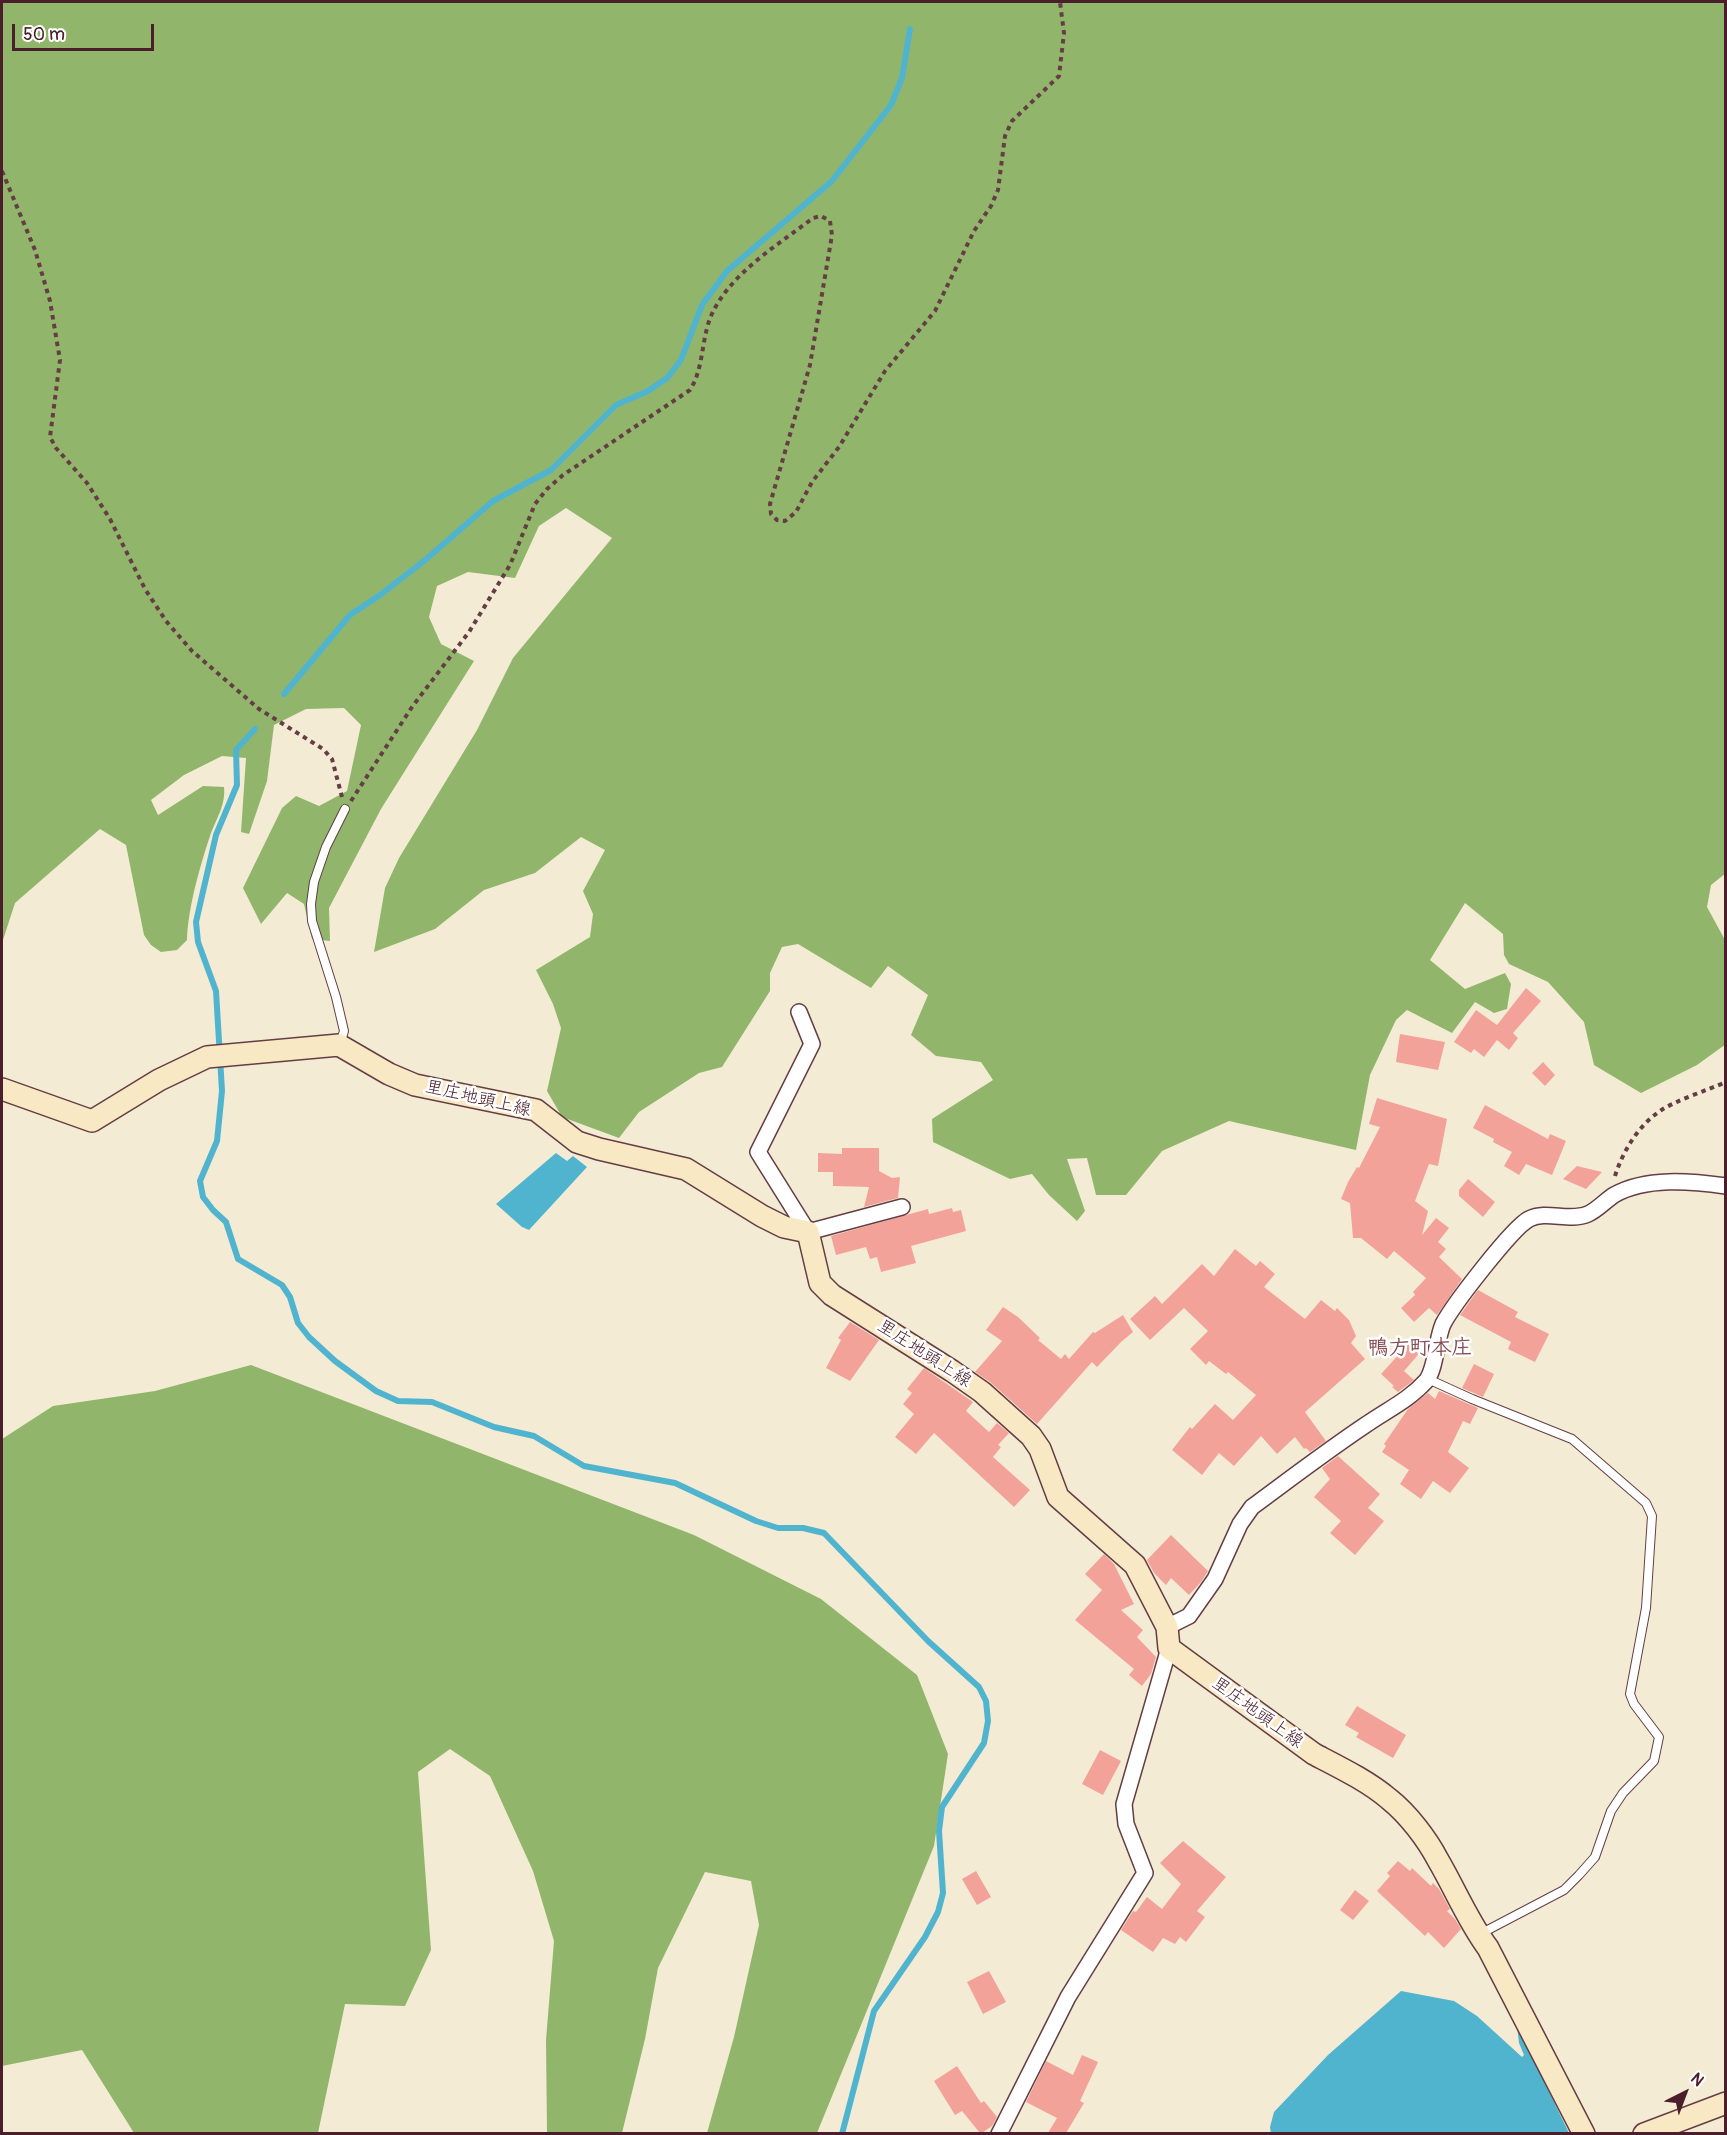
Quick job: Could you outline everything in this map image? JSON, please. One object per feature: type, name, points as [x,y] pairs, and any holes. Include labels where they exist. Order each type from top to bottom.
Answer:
[{"type":"main road","points":[[2,1089],[92,1121],[159,1080],[207,1057],[339,1045]]},
{"type":"main road","name":"里庄地頭上線","points":[[339,1045],[389,1074],[415,1085],[536,1110],[578,1142],[686,1169],[762,1216],[784,1227],[808,1232],[820,1283],[832,1295],[982,1392],[1031,1436],[1040,1449],[1058,1497],[1135,1565],[1168,1638],[1314,1754],[1335,1764],[1390,1799],[1415,1827],[1437,1857],[1478,1935],[1488,1948],[1584,2133]]},
{"type":"main road","points":[[1644,2133],[1725,2103]]},
{"type":"street","points":[[799,1012],[812,1044],[758,1152],[808,1232],[902,1207]]},
{"type":"street","points":[[999,2133],[1068,1997],[1145,1873],[1126,1824],[1124,1804],[1168,1638],[1189,1616],[1215,1579],[1240,1524],[1252,1506],[1368,1423],[1400,1404],[1428,1379],[1443,1325],[1476,1277],[1516,1229],[1529,1219],[1541,1216],[1570,1218],[1588,1214],[1614,1195],[1632,1188],[1674,1182],[1725,1186]]},
{"type":"lane","points":[[339,1045],[344,1031],[336,997],[312,921],[310,904],[314,882],[326,847],[345,809]]},
{"type":"lane","points":[[1428,1379],[1572,1439],[1646,1503],[1652,1516],[1646,1608],[1630,1694],[1634,1704],[1659,1737],[1654,1761],[1623,1793],[1611,1811],[1595,1857],[1572,1883],[1564,1890],[1478,1935]]},
{"type":"path","points":[[345,809],[412,707],[469,632],[510,565],[535,504],[547,489],[563,475],[690,390],[698,370],[711,317],[724,293],[749,268],[813,218],[821,216],[830,221],[832,235],[810,365],[770,504],[771,514],[777,520],[785,521],[796,512],[812,482],[839,447],[885,371],[935,311],[974,231],[991,206],[998,190],[1005,136],[1011,121],[1059,76],[1064,33],[1060,2]]},
{"type":"path","points":[[2,171],[35,250],[50,301],[60,360],[50,437],[56,448],[87,483],[110,519],[145,589],[166,621],[192,651],[259,709],[323,749],[332,759],[345,809]]},
{"type":"path","points":[[1614,1195],[1614,1179],[1633,1137],[1660,1110],[1725,1082]]},
{"type":"green space","points":[[2,2],[1725,2],[1726,873],[1711,885],[1707,907],[1725,940],[1726,1044],[1697,1065],[1641,1093],[1594,1065],[1584,1022],[1548,982],[1509,964],[1504,955],[1503,934],[1465,903],[1430,960],[1465,989],[1505,973],[1511,984],[1507,1009],[1494,1013],[1475,1002],[1452,1033],[1407,1010],[1396,1020],[1370,1075],[1356,1150],[1229,1121],[1162,1151],[1126,1195],[1096,1195],[1087,1158],[1067,1159],[1085,1211],[1077,1221],[1049,1195],[1032,1174],[1010,1179],[933,1142],[932,1119],[993,1080],[981,1062],[936,1056],[911,1035],[928,995],[888,966],[871,988],[798,944],[782,947],[770,973],[770,991],[722,1067],[699,1073],[639,1112],[619,1138],[562,1117],[547,1091],[561,1028],[553,1004],[536,970],[590,937],[593,914],[583,891],[605,850],[581,837],[535,873],[484,890],[435,929],[374,952],[385,888],[399,858],[477,730],[513,658],[612,538],[566,508],[539,526],[515,578],[468,572],[437,586],[429,617],[441,644],[474,661],[381,809],[329,908],[330,941],[312,939],[304,904],[287,893],[261,924],[243,888],[282,808],[296,796],[319,806],[347,791],[361,725],[344,708],[306,709],[274,725],[267,781],[249,834],[241,832],[246,758],[222,756],[184,775],[151,800],[158,815],[203,786],[224,787],[222,806],[202,860],[195,887],[187,940],[177,950],[161,952],[151,945],[144,935],[126,845],[100,829],[15,903],[2,943]]},
{"type":"green space","points":[[251,1365],[694,1535],[821,1599],[917,1675],[948,1754],[934,1846],[817,2133],[707,2133],[734,2037],[759,1925],[751,1881],[705,1872],[658,1968],[645,2039],[622,2133],[547,2133],[546,2040],[554,1941],[533,1871],[490,1776],[450,1749],[418,1772],[431,1950],[405,2006],[345,2004],[318,2133],[134,2133],[82,2050],[2,2066],[2,1439],[53,1406],[155,1391]]},
{"type":"water","points":[[556,1153],[567,1161],[573,1156],[587,1167],[529,1230],[522,1227],[496,1204]]},
{"type":"water","points":[[1401,1991],[1454,2001],[1477,2016],[1522,2057],[1524,2055],[1519,2043],[1517,2026],[1569,2133],[1271,2134],[1270,2127],[1274,2112],[1328,2055]]},
{"type":"building","points":[[1526,988],[1541,1001],[1513,1033],[1518,1038],[1509,1050],[1497,1040],[1484,1057],[1474,1049],[1471,1053],[1454,1042],[1476,1010],[1497,1025]]},
{"type":"building","points":[[1400,1034],[1445,1042],[1438,1070],[1396,1062]]},
{"type":"building","points":[[1543,1062],[1555,1075],[1545,1086],[1532,1073]]},
{"type":"building","points":[[1377,1098],[1447,1119],[1438,1166],[1429,1164],[1415,1201],[1428,1211],[1422,1235],[1436,1218],[1449,1228],[1438,1242],[1446,1249],[1439,1257],[1462,1279],[1437,1315],[1429,1308],[1414,1322],[1401,1308],[1415,1295],[1413,1292],[1426,1278],[1394,1251],[1387,1259],[1361,1238],[1353,1238],[1350,1203],[1341,1199],[1348,1182],[1357,1167],[1359,1168],[1380,1127],[1369,1124]]},
{"type":"building","points":[[1485,1105],[1548,1139],[1550,1134],[1566,1141],[1552,1175],[1526,1164],[1519,1175],[1504,1166],[1512,1152],[1473,1128]]},
{"type":"building","points":[[842,1148],[879,1148],[879,1171],[892,1178],[900,1177],[898,1198],[864,1207],[869,1187],[833,1186],[833,1172],[818,1172],[818,1153],[842,1154]]},
{"type":"building","points":[[1577,1166],[1602,1172],[1586,1189],[1563,1179]]},
{"type":"building","points":[[1468,1179],[1495,1202],[1483,1217],[1459,1196],[1459,1190]]},
{"type":"building","points":[[952,1208],[953,1212],[961,1210],[966,1231],[911,1246],[916,1263],[881,1272],[877,1257],[870,1259],[866,1247],[836,1255],[831,1236],[928,1209],[929,1214]]},
{"type":"building","points":[[1235,1249],[1256,1266],[1260,1261],[1275,1274],[1264,1287],[1305,1319],[1321,1300],[1335,1311],[1337,1308],[1349,1320],[1356,1336],[1351,1343],[1365,1359],[1305,1412],[1326,1441],[1310,1452],[1304,1449],[1295,1437],[1277,1454],[1261,1436],[1234,1466],[1219,1453],[1202,1475],[1172,1450],[1190,1427],[1192,1429],[1215,1404],[1233,1420],[1256,1395],[1228,1372],[1226,1374],[1209,1361],[1206,1365],[1190,1349],[1208,1331],[1184,1308],[1150,1340],[1130,1319],[1155,1296],[1162,1304],[1202,1264],[1214,1276]]},
{"type":"building","points":[[1478,1290],[1518,1312],[1515,1317],[1549,1334],[1535,1362],[1508,1349],[1511,1342],[1460,1315]]},
{"type":"building","points":[[1003,1307],[1018,1317],[1040,1338],[1038,1340],[1061,1359],[1065,1354],[1069,1359],[1093,1332],[1095,1333],[1123,1315],[1133,1332],[1097,1367],[1092,1362],[1037,1424],[990,1382],[975,1372],[1002,1341],[986,1330]]},
{"type":"building","points":[[850,1322],[879,1340],[850,1381],[826,1368],[841,1340],[838,1338]]},
{"type":"building","points":[[1412,1340],[1423,1349],[1404,1371],[1414,1380],[1398,1392],[1381,1374]]},
{"type":"building","points":[[1474,1364],[1494,1374],[1483,1397],[1462,1388]]},
{"type":"building","points":[[924,1368],[973,1402],[966,1411],[989,1432],[997,1423],[1009,1433],[998,1445],[1001,1447],[993,1457],[1030,1490],[1014,1507],[934,1433],[916,1454],[895,1437],[914,1414],[903,1404],[912,1393],[907,1389]]},
{"type":"building","points":[[1439,1391],[1478,1408],[1470,1424],[1463,1421],[1448,1452],[1469,1468],[1450,1493],[1433,1481],[1421,1499],[1400,1484],[1409,1470],[1382,1452],[1386,1446],[1384,1444],[1408,1409],[1428,1393],[1435,1399]]},
{"type":"building","points":[[1338,1456],[1380,1494],[1368,1508],[1384,1521],[1355,1555],[1330,1533],[1341,1521],[1314,1497],[1330,1479],[1322,1468]]},
{"type":"building","points":[[1171,1535],[1208,1571],[1189,1595],[1171,1578],[1166,1585],[1154,1573],[1147,1560]]},
{"type":"building","points":[[1104,1554],[1114,1564],[1134,1604],[1121,1610],[1143,1630],[1137,1637],[1156,1657],[1151,1674],[1142,1686],[1129,1675],[1134,1669],[1075,1620],[1102,1590],[1085,1574]]},
{"type":"building","points":[[1357,1706],[1406,1735],[1393,1758],[1356,1737],[1359,1733],[1345,1725]]},
{"type":"building","points":[[1100,1750],[1121,1761],[1103,1795],[1082,1784]]},
{"type":"building","points":[[1183,1841],[1226,1877],[1197,1911],[1205,1917],[1186,1942],[1180,1937],[1175,1944],[1163,1938],[1153,1952],[1121,1930],[1133,1911],[1136,1912],[1147,1897],[1162,1909],[1181,1884],[1160,1863]]},
{"type":"building","points":[[1398,1861],[1410,1871],[1412,1868],[1431,1886],[1433,1883],[1439,1889],[1450,1909],[1447,1911],[1461,1929],[1444,1948],[1428,1932],[1425,1936],[1377,1891],[1390,1876],[1387,1873]]},
{"type":"building","points":[[976,1871],[991,1897],[977,1905],[962,1879]]},
{"type":"building","points":[[1355,1890],[1369,1901],[1353,1920],[1340,1910]]},
{"type":"building","points":[[989,1971],[1006,2002],[983,2014],[967,1982]]},
{"type":"building","points":[[1082,2055],[1098,2062],[1080,2101],[1084,2103],[1066,2133],[1048,2133],[1057,2118],[1026,2102],[1046,2061],[1073,2075]]},
{"type":"building","points":[[957,2066],[981,2103],[984,2101],[997,2117],[992,2126],[982,2133],[962,2111],[955,2115],[934,2081]]},
{"type":"waterway","points":[[284,694],[350,615],[424,561],[493,501],[551,470],[616,405],[648,391],[667,378],[681,360],[702,305],[727,271],[832,181],[891,105],[902,78],[910,29]]},
{"type":"waterway","points":[[255,729],[236,750],[237,785],[216,835],[196,922],[198,942],[216,991],[222,1091],[217,1141],[200,1181],[203,1197],[226,1222],[238,1259],[282,1285],[290,1297],[298,1323],[309,1337],[335,1361],[376,1391],[398,1401],[432,1402],[494,1427],[534,1436],[584,1466],[675,1483],[756,1521],[778,1528],[803,1528],[824,1533],[928,1641],[979,1687],[986,1701],[988,1721],[984,1743],[942,1807],[939,1831],[943,1893],[938,1912],[925,1937],[874,2011],[842,2134]]},
{"type":"district","name":"鴨方町本庄","points":[[1420,1349]]}]
